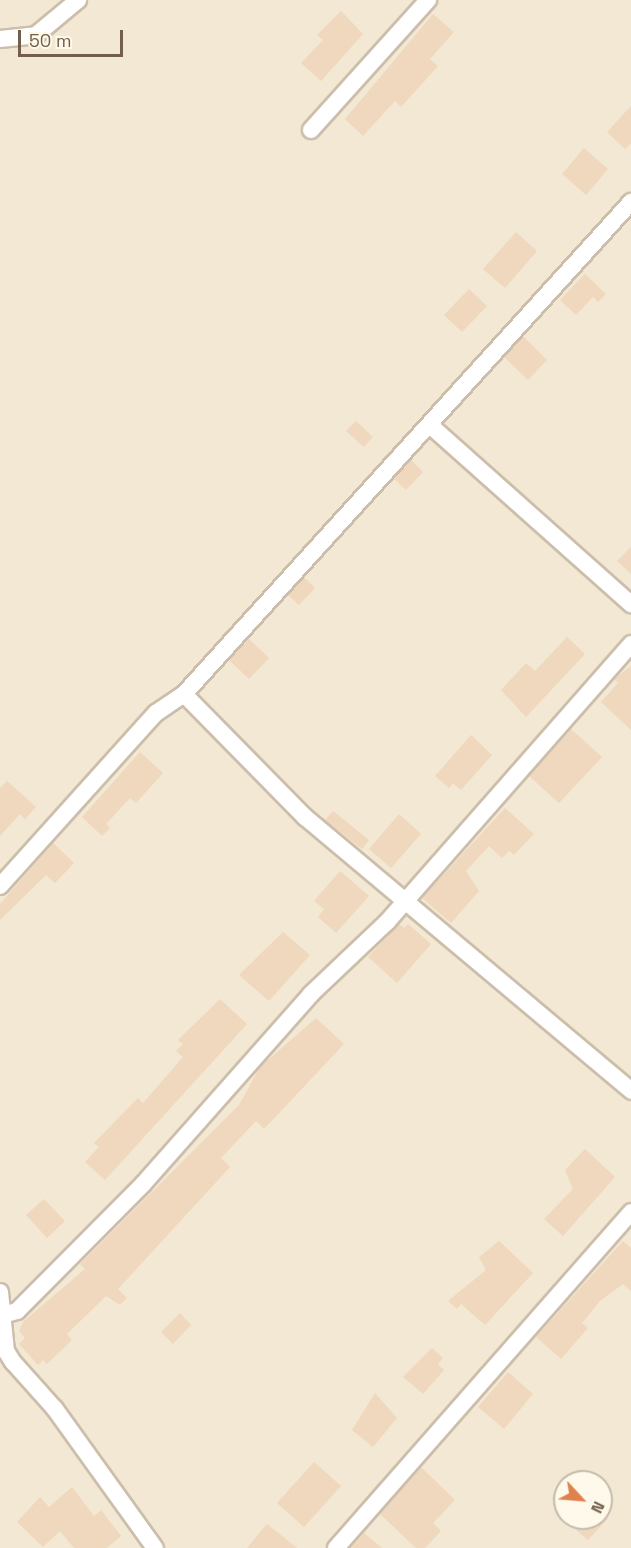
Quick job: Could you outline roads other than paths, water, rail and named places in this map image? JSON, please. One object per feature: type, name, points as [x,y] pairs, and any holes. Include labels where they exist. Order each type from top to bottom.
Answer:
[{"type":"street","points":[[0,39],[36,35],[78,0]]},
{"type":"street","points":[[311,130],[428,0]]},
{"type":"street","points":[[0,886],[156,713],[184,694],[431,426],[631,201]]},
{"type":"street","points":[[431,426],[631,604]]},
{"type":"street","points":[[9,1314],[144,1183],[259,1051],[405,901],[631,644]]},
{"type":"street","points":[[184,694],[305,817],[631,1091]]},
{"type":"street","points":[[336,1548],[631,1212]]},
{"type":"street","points":[[0,1293],[9,1314],[13,1362],[55,1409],[155,1548]]}]
